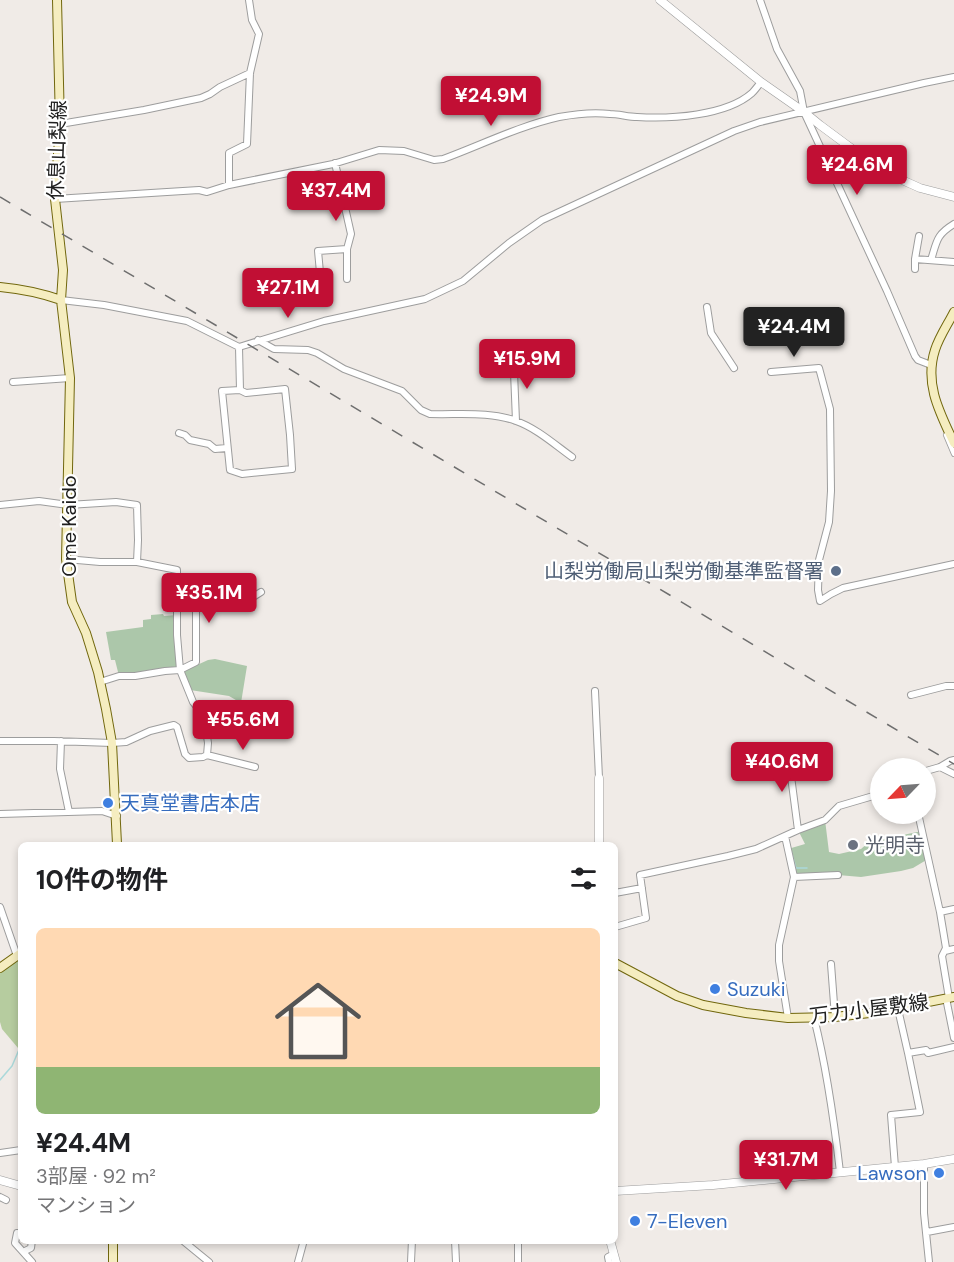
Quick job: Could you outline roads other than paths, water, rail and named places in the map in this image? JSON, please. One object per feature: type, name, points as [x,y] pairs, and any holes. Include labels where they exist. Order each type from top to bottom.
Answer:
[{"type":"main road","name":"休息山梨線","points":[[57,0],[60,124],[55,200],[63,270],[61,300]]},
{"type":"main road","points":[[0,287],[61,300]]},
{"type":"main road","name":"Ome Kaido","points":[[61,300],[70,378],[66,558],[72,602],[86,633],[100,682],[112,743],[117,842]]},
{"type":"main road","points":[[954,312],[935,348],[931,378],[933,394],[954,443]]},
{"type":"main road","points":[[0,968],[18,955]]},
{"type":"main road","name":"万力小屋敷線","points":[[618,965],[677,996],[695,1002],[746,1013],[788,1018],[836,1017],[898,1009],[950,998]]},
{"type":"main road","points":[[113,1244],[113,1262]]},
{"type":"street","points":[[229,185],[229,153],[247,144],[250,73],[259,34],[252,20],[249,0]]},
{"type":"street","points":[[660,0],[761,82],[882,171],[920,188],[954,197]]},
{"type":"street","points":[[759,0],[777,49],[800,91],[804,112],[915,356],[918,360],[932,364]]},
{"type":"street","points":[[60,124],[152,109],[201,98],[250,73]]},
{"type":"street","points":[[61,300],[104,305],[188,321],[239,347],[324,321],[425,299],[441,293],[463,281],[509,243],[542,220],[760,122],[954,77]]},
{"type":"street","points":[[55,200],[199,190],[207,192],[229,185],[335,163],[379,150],[391,149],[434,160],[443,159],[499,136],[559,117],[609,113],[636,117],[685,116],[712,111],[744,98],[752,93],[761,82]]},
{"type":"street","points":[[335,163],[351,234],[347,249],[347,279]]},
{"type":"street","points":[[931,260],[942,231],[954,224]]},
{"type":"street","points":[[915,269],[919,236]]},
{"type":"street","points":[[321,283],[318,251],[347,249]]},
{"type":"street","points":[[915,259],[954,262]]},
{"type":"street","points":[[707,307],[711,333],[734,368]]},
{"type":"street","points":[[258,340],[274,349],[317,352],[344,369],[402,391],[426,413],[495,415],[516,421],[542,435],[572,457]]},
{"type":"street","points":[[239,347],[240,390]]},
{"type":"street","points":[[516,421],[514,372],[516,367],[541,362]]},
{"type":"street","points":[[771,372],[819,368],[830,410],[830,522],[819,560],[820,601],[843,588],[954,564]]},
{"type":"street","points":[[13,382],[70,378]]},
{"type":"street","points":[[285,389],[292,468],[242,474],[230,470],[228,448],[222,391],[240,390],[246,393],[285,389]]},
{"type":"street","points":[[941,423],[954,454]]},
{"type":"street","points":[[179,433],[185,435],[189,440],[209,444],[215,448],[228,448]]},
{"type":"street","points":[[0,505],[39,501],[68,505],[116,502],[137,505],[137,562]]},
{"type":"street","points":[[66,558],[100,562],[137,562],[177,570],[177,635],[180,670],[193,702],[204,716],[208,743],[207,754]]},
{"type":"street","points":[[100,682],[119,676],[180,670],[196,662],[196,607],[236,606],[236,596],[253,597],[261,592]]},
{"type":"street","points":[[911,695],[954,686]]},
{"type":"street","points":[[595,691],[599,842]]},
{"type":"street","points":[[0,741],[112,743],[126,741],[150,731],[174,725],[177,727],[185,754],[189,758],[203,757],[207,754],[255,767]]},
{"type":"street","points":[[61,741],[60,769],[69,812]]},
{"type":"street","points":[[788,753],[798,830]]},
{"type":"street","points":[[936,767],[954,760]]},
{"type":"street","points":[[940,766],[954,774]]},
{"type":"street","points":[[618,926],[646,918],[640,875],[756,849],[825,820],[839,806],[870,797]]},
{"type":"street","points":[[0,814],[102,811],[117,816]]},
{"type":"street","points":[[920,824],[946,948],[942,956],[950,998],[954,1038]]},
{"type":"street","points":[[785,836],[794,877],[779,945],[779,961],[788,1018]]},
{"type":"street","points":[[794,877],[838,875]]},
{"type":"street","points":[[618,892],[642,888]]},
{"type":"street","points":[[0,907],[18,952]]},
{"type":"street","points":[[940,912],[954,909]]},
{"type":"street","points":[[945,951],[954,949]]},
{"type":"street","points":[[831,964],[836,1017]]},
{"type":"street","points":[[895,1167],[891,1115],[920,1112],[898,1009]]},
{"type":"street","points":[[814,1018],[827,1074],[840,1172]]},
{"type":"street","points":[[908,1053],[926,1050],[928,1053],[954,1047]]},
{"type":"street","points":[[0,1153],[18,1150]]},
{"type":"street","points":[[618,1191],[713,1185],[954,1159]]},
{"type":"street","points":[[924,1164],[924,1213],[929,1262]]},
{"type":"street","points":[[0,1180],[18,1185]]},
{"type":"street","points":[[927,1232],[954,1227]]},
{"type":"street","points":[[17,1233],[15,1243],[32,1262]]},
{"type":"street","points":[[23,1252],[31,1248],[32,1244]]},
{"type":"street","points":[[187,1244],[209,1262]]},
{"type":"street","points":[[298,1262],[303,1244]]},
{"type":"street","points":[[411,1262],[412,1244]]},
{"type":"street","points":[[455,1244],[456,1262]]},
{"type":"street","points":[[518,1244],[518,1262]]},
{"type":"street","points":[[611,1244],[613,1259]]},
{"type":"waterway","points":[[790,847],[796,868],[807,868]]},
{"type":"waterway","points":[[0,1080],[12,1066],[18,1052]]},
{"type":"railway","points":[[0,197],[954,764]]},
{"type":"place","name":"山梨労働局山梨労働基準監督署","points":[[836,571]]},
{"type":"place","name":"天真堂書店本店","points":[[108,803]]},
{"type":"place","name":"光明寺","points":[[853,845]]},
{"type":"place","name":"Suzuki","points":[[715,989]]},
{"type":"place","name":"Lawson","points":[[939,1173]]},
{"type":"place","name":"7-Eleven","points":[[635,1221]]}]
